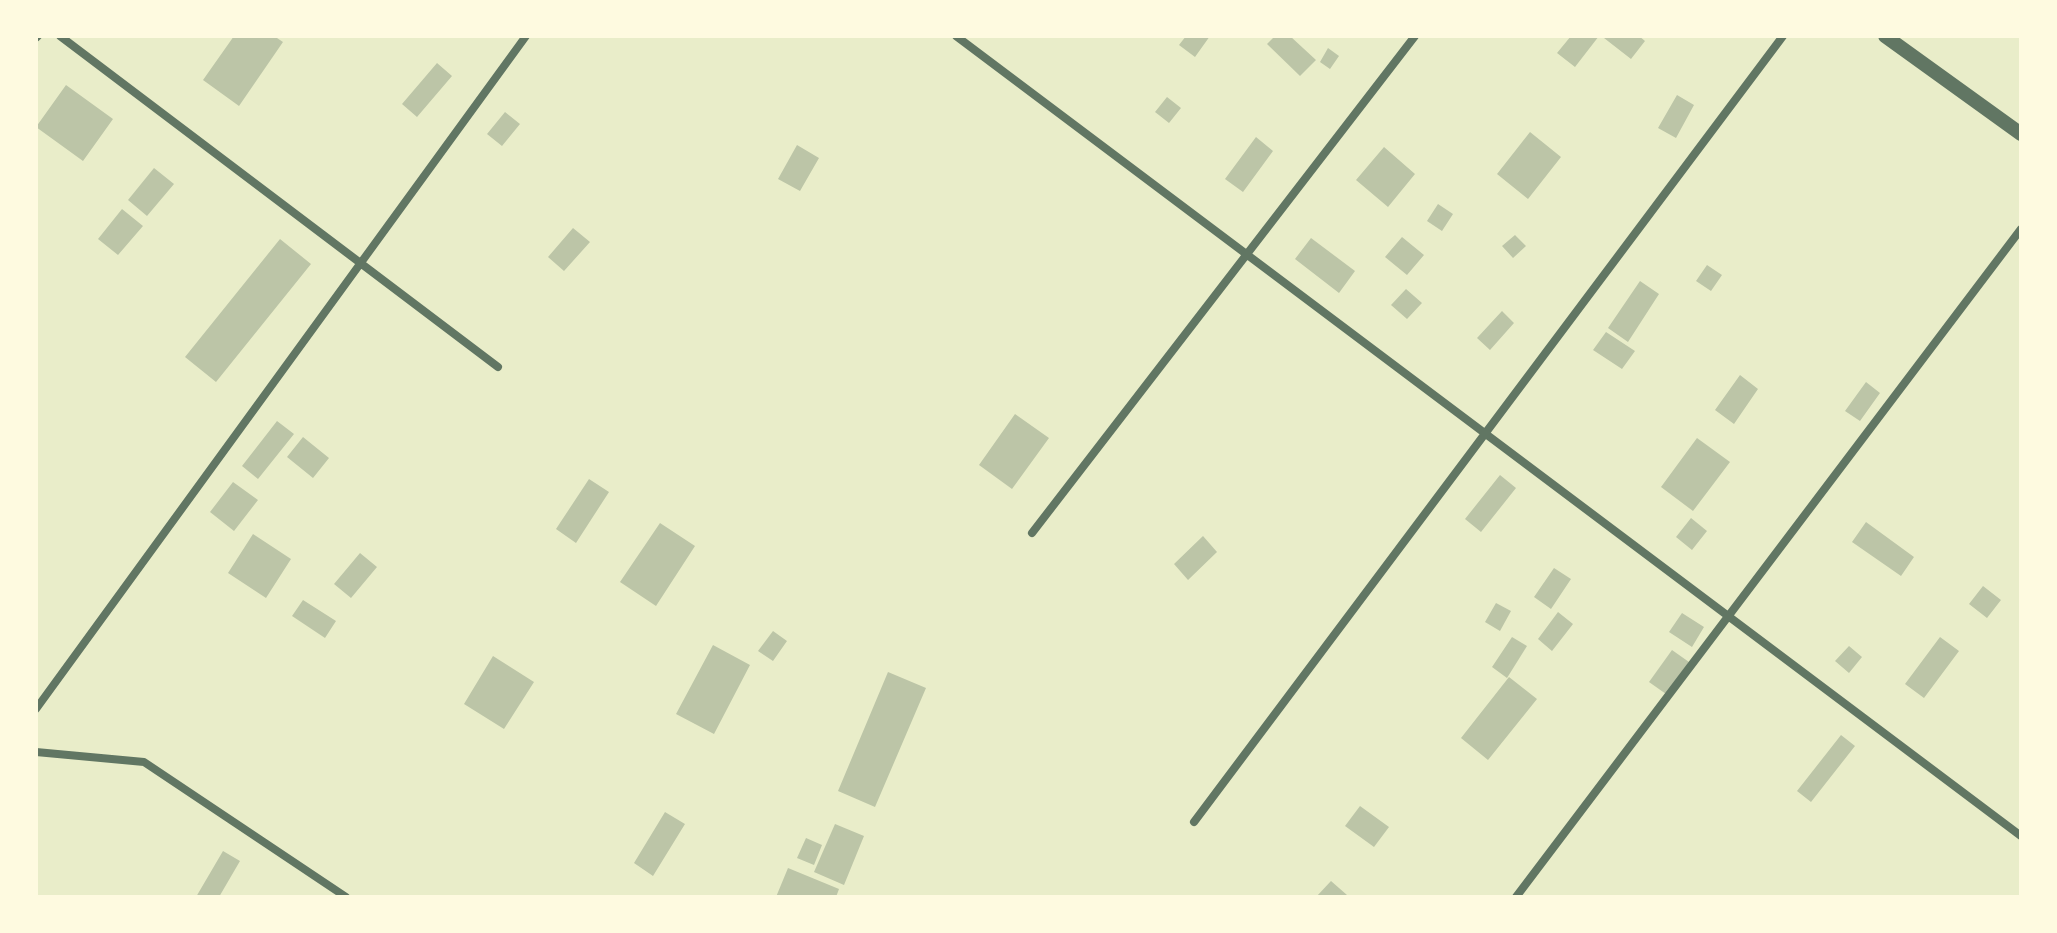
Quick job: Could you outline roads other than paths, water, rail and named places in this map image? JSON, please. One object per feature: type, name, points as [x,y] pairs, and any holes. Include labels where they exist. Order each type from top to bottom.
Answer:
[{"type":"street","points":[[60,36],[498,367]]},
{"type":"street","points":[[36,709],[526,36]]},
{"type":"street","points":[[956,36],[2021,836]]},
{"type":"street","points":[[1032,533],[1415,36]]},
{"type":"street","points":[[1194,822],[1783,36]]},
{"type":"street","points":[[1885,36],[2021,134]]},
{"type":"street","points":[[1516,897],[2021,229]]},
{"type":"street","points":[[36,752],[144,762],[346,897]]}]
